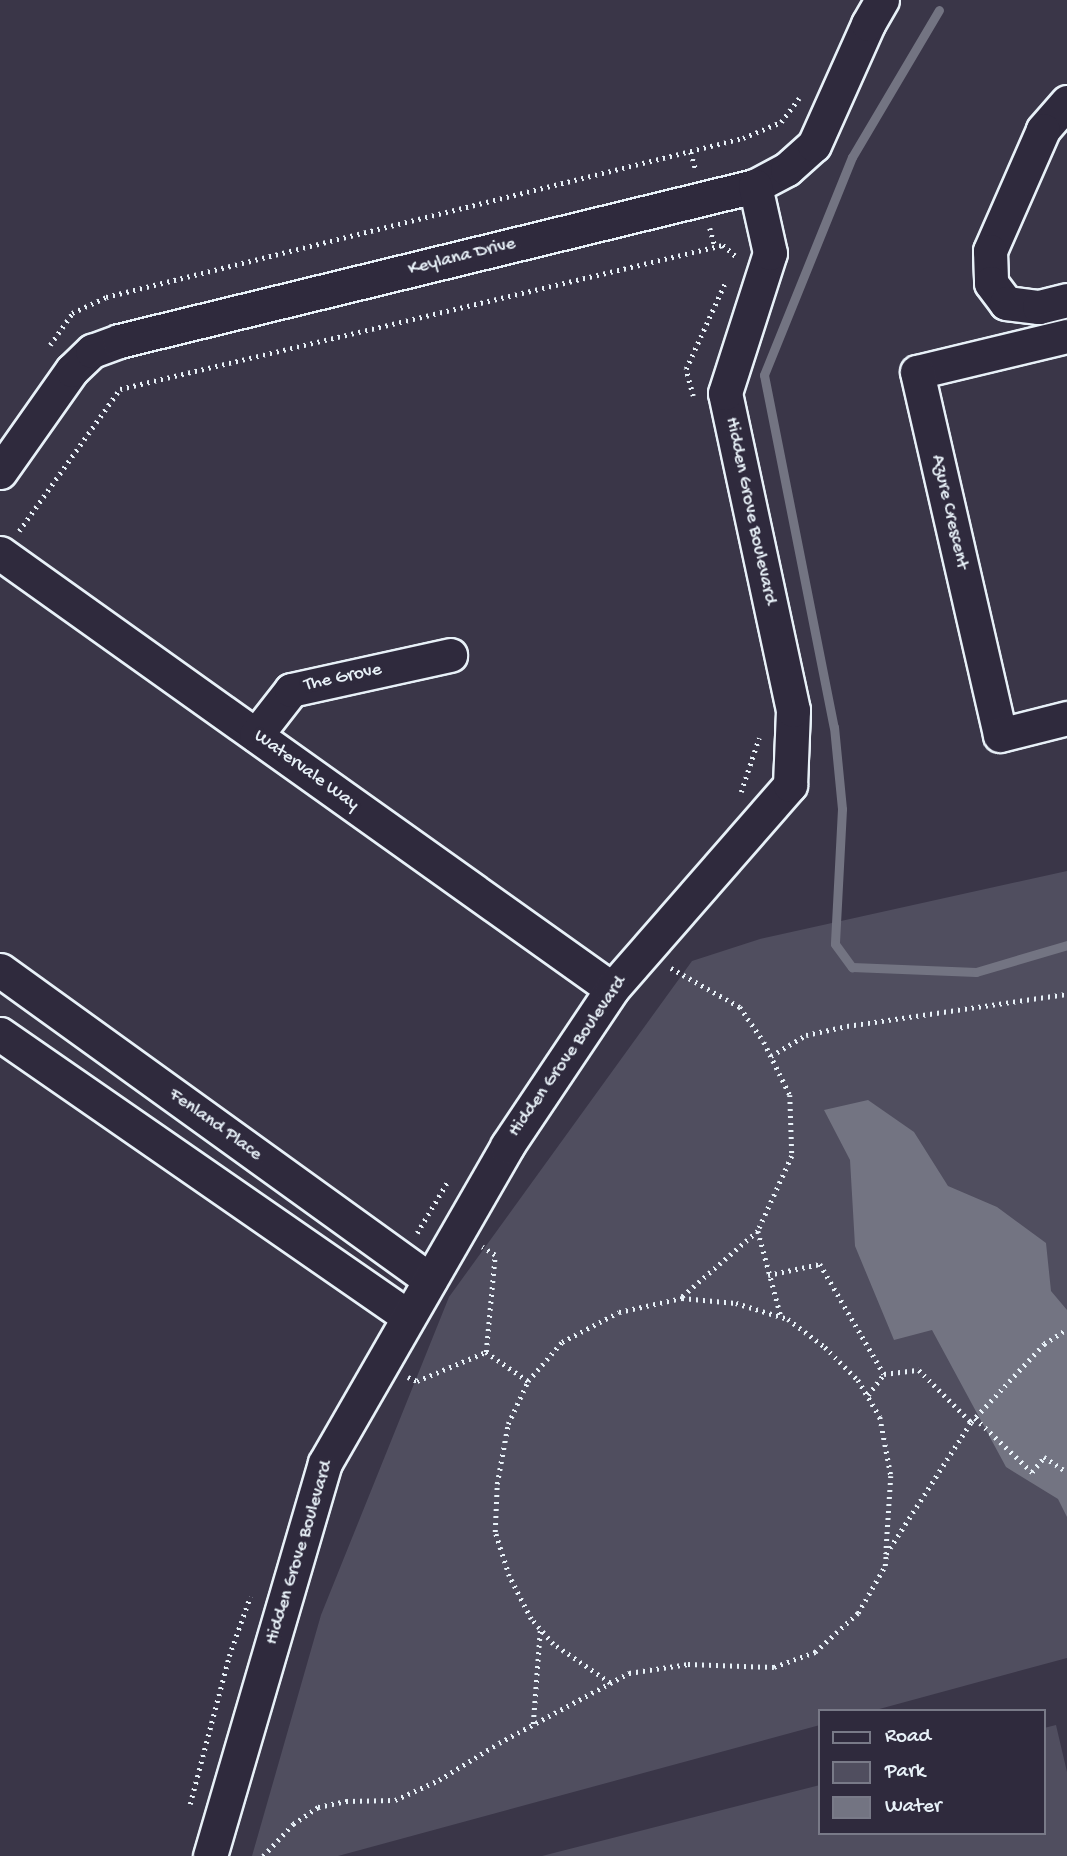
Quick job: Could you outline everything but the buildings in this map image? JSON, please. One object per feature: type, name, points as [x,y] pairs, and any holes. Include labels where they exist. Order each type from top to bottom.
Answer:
[{"type":"street","name":"Keylana Drive","points":[[2,464],[72,370],[92,351],[119,341],[755,186],[788,169],[814,145],[868,24],[882,0]]},
{"type":"street","points":[[1067,102],[1043,130],[990,251],[991,283],[1006,303],[1040,307],[1067,300]]},
{"type":"street","name":"Hidden Grove Boulevard","points":[[210,1856],[325,1463],[507,1146],[612,989],[790,785],[793,710],[725,393],[770,253],[755,186]]},
{"type":"street","name":"Azure Crescent","points":[[1067,336],[917,372],[1000,735],[1067,718]]},
{"type":"street","name":"Watervale Way","points":[[1,554],[612,989]]},
{"type":"street","name":"The Grove","points":[[256,735],[291,690],[450,655]]},
{"type":"street","name":"Fenland Place","points":[[0,970],[430,1280]]},
{"type":"street","points":[[0,1034],[408,1316]]},
{"type":"path","points":[[44,354],[72,313],[106,297],[743,138],[780,122],[802,95]]},
{"type":"path","points":[[1,554],[120,389],[723,245],[737,257],[733,266]]},
{"type":"path","points":[[696,409],[686,369],[729,274]]},
{"type":"path","points":[[736,805],[763,727]]},
{"type":"path","points":[[643,954],[740,1007],[771,1056],[790,1095],[792,1156],[758,1231],[682,1298]]},
{"type":"path","points":[[771,1056],[806,1035],[837,1028],[1067,994]]},
{"type":"path","points":[[403,1261],[429,1210],[451,1176]]},
{"type":"path","points":[[758,1231],[781,1317]]},
{"type":"path","points":[[457,1232],[495,1255],[486,1352]]},
{"type":"path","points":[[768,1275],[820,1264],[884,1374]]},
{"type":"path","points":[[263,1856],[293,1824],[318,1807],[346,1801],[395,1800],[439,1780],[533,1724],[610,1683],[629,1672],[688,1664],[774,1667],[815,1652],[858,1614],[885,1566],[891,1476],[880,1417],[858,1380],[825,1347],[781,1317],[736,1303],[682,1298],[619,1312],[562,1342],[528,1381],[508,1424],[497,1484],[495,1532],[509,1576],[531,1619],[553,1644],[610,1683]]},
{"type":"path","points":[[886,1554],[973,1420],[1044,1344],[1067,1329]]},
{"type":"path","points":[[379,1367],[417,1381],[486,1352]]},
{"type":"path","points":[[486,1352],[528,1381]]},
{"type":"path","points":[[867,1396],[884,1374],[919,1370],[1031,1472],[1044,1457],[1067,1472]]},
{"type":"path","points":[[189,1806],[229,1657],[253,1591]]},
{"type":"path","points":[[533,1724],[540,1629]]},
{"type":"green space","points":[[1067,871],[1067,1658],[879,1709],[818,1709],[818,1726],[338,1856],[252,1856],[321,1615],[449,1297],[692,961],[760,939]]},
{"type":"green space","points":[[1056,1725],[1067,1772],[1067,1856],[542,1856],[818,1786],[818,1835],[1046,1835],[1046,1728]]},
{"type":"water","points":[[868,1100],[914,1132],[948,1186],[997,1207],[1046,1243],[1051,1291],[1067,1310],[1067,1517],[1058,1499],[1006,1467],[932,1330],[894,1340],[855,1246],[850,1160],[824,1110]]},
{"type":"waterway","points":[[939,10],[852,157],[764,375],[834,727],[842,809],[835,944],[852,967],[976,972],[1067,945]]}]
